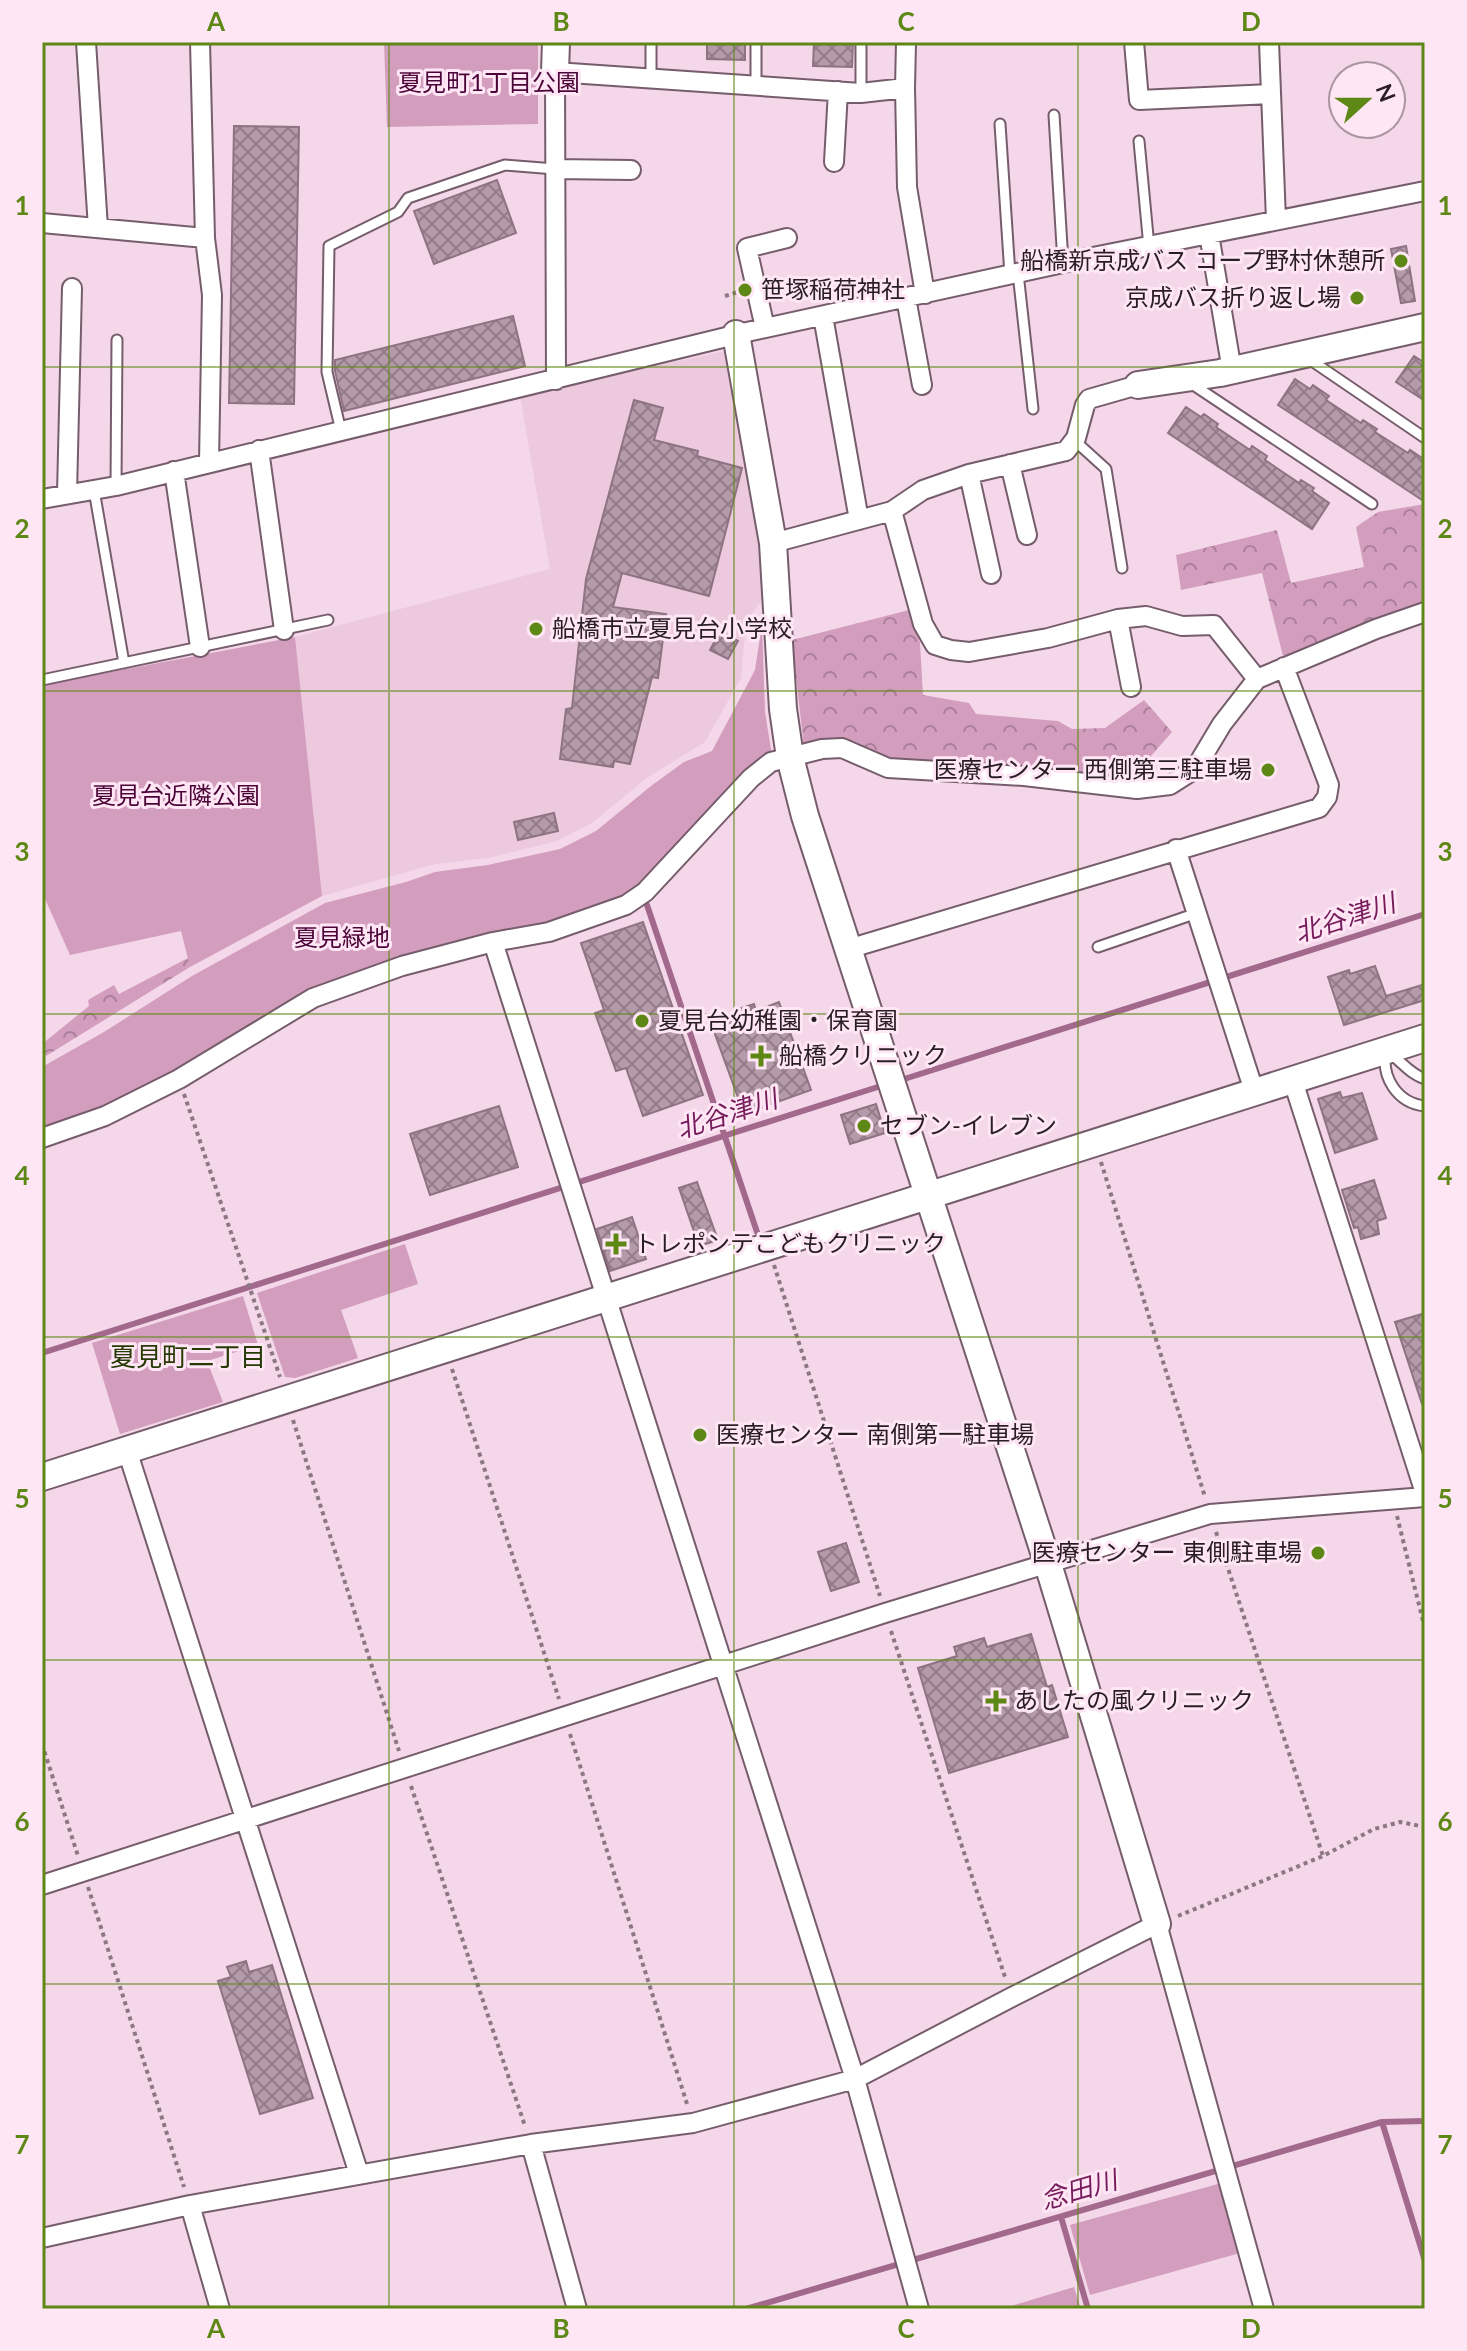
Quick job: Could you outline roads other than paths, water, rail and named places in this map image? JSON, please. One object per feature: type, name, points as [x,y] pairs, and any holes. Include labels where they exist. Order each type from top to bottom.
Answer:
[{"type":"street","points":[[86,42],[98,228]]},
{"type":"street","points":[[200,42],[205,238],[212,295],[209,462]]},
{"type":"street","points":[[556,42],[556,380]]},
{"type":"street","points":[[906,42],[907,187],[922,385]]},
{"type":"street","points":[[1134,42],[1139,100],[1271,94]]},
{"type":"street","points":[[1269,42],[1276,220]]},
{"type":"street","points":[[555,72],[861,93],[905,88]]},
{"type":"street","points":[[834,162],[838,91]]},
{"type":"street","points":[[555,169],[631,170]]},
{"type":"street","points":[[42,499],[116,486],[736,334],[1063,263],[1425,191]]},
{"type":"street","points":[[42,223],[205,238]]},
{"type":"street","points":[[1209,234],[1232,371]]},
{"type":"street","points":[[765,328],[747,248],[787,238]]},
{"type":"street","points":[[67,493],[72,288]]},
{"type":"street","points":[[823,316],[859,520]]},
{"type":"street","points":[[773,543],[892,511],[923,490],[969,474],[1066,451],[1074,440],[1089,399],[1138,385],[1232,371],[1422,330]]},
{"type":"street","points":[[736,334],[773,543],[778,660],[790,757],[805,816],[1048,1564],[1157,1924],[1264,2309]]},
{"type":"street","points":[[259,450],[284,630]]},
{"type":"street","points":[[1010,464],[1027,535]]},
{"type":"street","points":[[174,471],[200,647]]},
{"type":"street","points":[[969,474],[991,574]]},
{"type":"street","points":[[892,511],[923,624],[935,645],[969,652],[1048,638],[1118,619],[1146,616],[1182,626],[1214,625],[1257,679]]},
{"type":"street","points":[[42,1138],[105,1116],[179,1079],[313,998],[402,966],[493,942],[549,932],[626,905],[645,892],[751,778],[771,762],[822,749],[842,748],[888,768],[1024,776],[1137,789],[1170,785],[1195,769],[1222,724],[1257,679],[1425,612]]},
{"type":"street","points":[[1118,619],[1131,687]]},
{"type":"street","points":[[848,949],[1319,808],[1327,797],[1329,785],[1284,667]]},
{"type":"street","points":[[1176,849],[1255,1094]]},
{"type":"street","points":[[493,942],[855,2079],[919,2309]]},
{"type":"street","points":[[42,1477],[1425,1038]]},
{"type":"street","points":[[42,1885],[885,1613],[1210,1514],[1425,1495],[1293,1081]]},
{"type":"street","points":[[127,1450],[359,2174]]},
{"type":"street","points":[[42,2238],[190,2205],[359,2174],[531,2144],[693,2123],[855,2079],[1157,1924]]},
{"type":"street","points":[[531,2144],[577,2309]]},
{"type":"street","points":[[190,2205],[220,2309]]},
{"type":"lane","points":[[651,42],[651,78]]},
{"type":"lane","points":[[756,42],[756,85]]},
{"type":"lane","points":[[861,42],[861,93]]},
{"type":"lane","points":[[1054,115],[1063,263]]},
{"type":"lane","points":[[1000,124],[1014,274],[1033,409]]},
{"type":"lane","points":[[1139,141],[1149,247]]},
{"type":"lane","points":[[341,431],[327,372],[329,246],[398,212],[408,198],[505,165],[555,169]]},
{"type":"lane","points":[[116,486],[117,340]]},
{"type":"lane","points":[[1302,355],[1425,438]]},
{"type":"lane","points":[[1185,379],[1372,504]]},
{"type":"lane","points":[[1074,440],[1106,469],[1122,568]]},
{"type":"lane","points":[[94,490],[124,663]]},
{"type":"lane","points":[[42,677],[328,620]]},
{"type":"lane","points":[[1098,947],[1197,913]]},
{"type":"lane","points":[[1425,1079],[1411,1072],[1402,1060],[1386,1051],[1383,1067],[1389,1082],[1410,1103],[1425,1106]]},
{"type":"waterway","points":[[647,905],[757,1232]]},
{"type":"waterway","name":"北谷津川","points":[[898,1081],[1425,914]]},
{"type":"waterway","name":"北谷津川","points":[[42,1353],[884,1085]]},
{"type":"waterway","name":"念田川","points":[[746,2309],[1382,2122],[1425,2121]]},
{"type":"waterway","points":[[1382,2122],[1425,2261]]},
{"type":"waterway","points":[[1061,2217],[1088,2309]]},
{"type":"place","name":"船橋新京成バス コープ野村休憩所","points":[[1401,261]]},
{"type":"place","name":"笹塚稲荷神社","points":[[745,290]]},
{"type":"place","name":"京成バス折り返し場","points":[[1357,298]]},
{"type":"place","name":"船橋市立夏見台小学校","points":[[536,629]]},
{"type":"place","name":"医療センター 西側第三駐車場","points":[[1268,770]]},
{"type":"place","name":"夏見台幼稚園・保育園","points":[[642,1021]]},
{"type":"place","name":"船橋クリニック","points":[[761,1056]]},
{"type":"place","name":"セブン-イレブン","points":[[864,1126]]},
{"type":"place","name":"トレポンテこどもクリニック","points":[[616,1244]]},
{"type":"place","name":"医療センター 南側第一駐車場","points":[[700,1435]]},
{"type":"place","name":"医療センター 東側駐車場","points":[[1318,1553]]},
{"type":"place","name":"あしたの風クリニック","points":[[996,1701]]},
{"type":"district","name":"夏見町二丁目","points":[[188,1357]]},
{"type":"park label","name":"夏見町1丁目公園","points":[[489,83]]},
{"type":"park label","name":"夏見台近隣公園","points":[[176,796]]},
{"type":"park label","name":"夏見緑地","points":[[342,938]]}]
